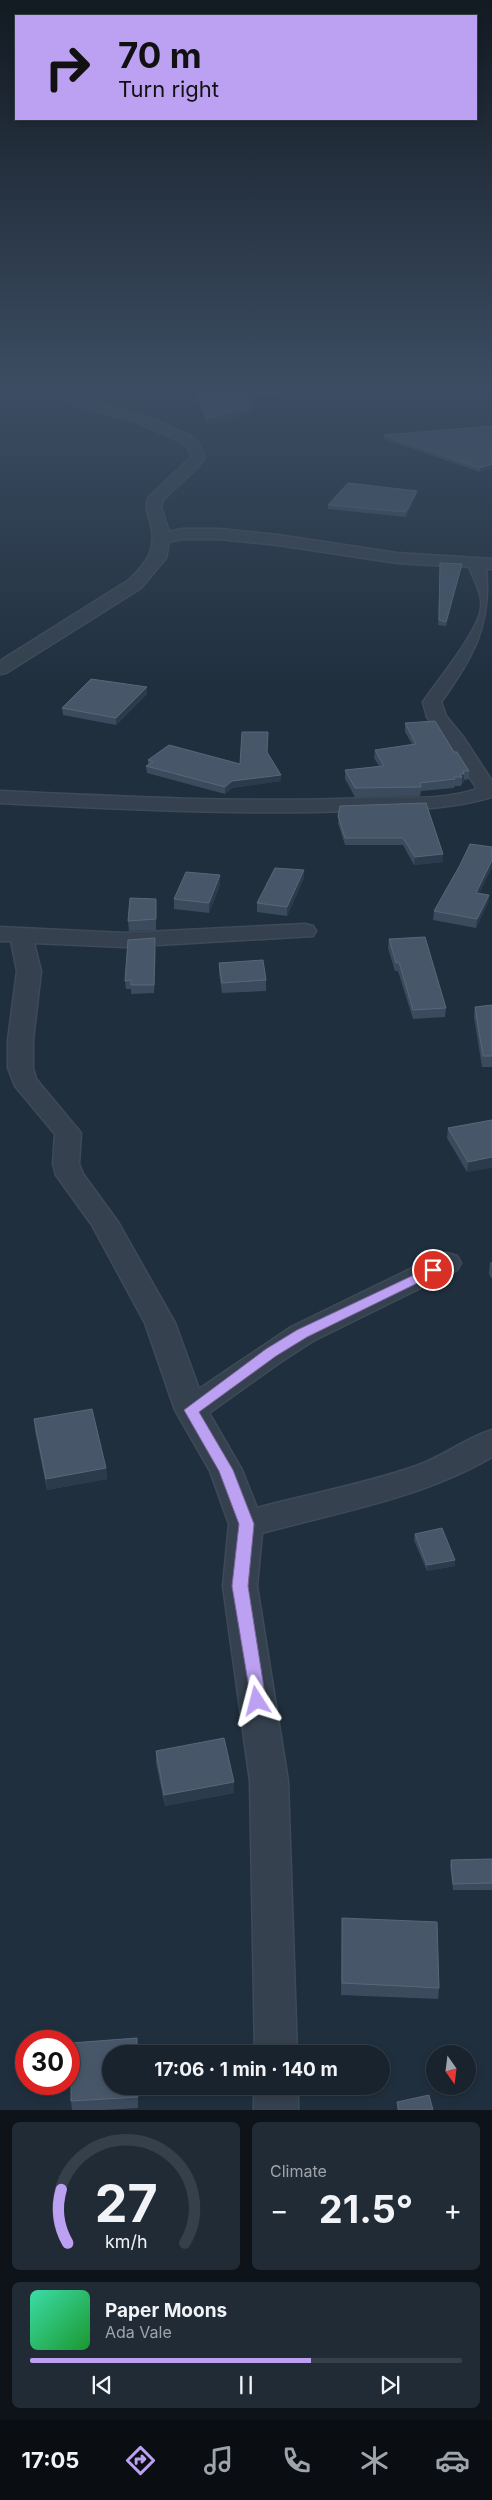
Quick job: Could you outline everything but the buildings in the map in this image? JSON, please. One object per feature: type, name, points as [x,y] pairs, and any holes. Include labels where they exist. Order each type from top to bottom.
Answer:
[{"type":"street","points":[[0,669],[134,584],[151,570],[160,556],[158,520],[153,507],[156,498],[169,486]]},
{"type":"street","points":[[0,797],[120,803],[300,808],[454,799],[491,791],[437,717],[432,702],[474,643],[490,609],[484,564],[398,558],[278,540],[208,533],[182,534],[160,539]]},
{"type":"street","points":[[11,936],[124,940],[305,930]]},
{"type":"street","points":[[11,936],[29,968],[20,1070],[24,1081],[68,1133],[66,1164],[70,1175],[104,1222],[160,1323],[191,1410],[226,1470],[246,1524],[240,1586],[270,1781],[276,2045]]},
{"type":"street","points":[[191,1410],[271,1352],[302,1334],[447,1263]]},
{"type":"street","points":[[246,1524],[422,1477],[452,1465],[492,1442]]},
{"type":"street","points":[[276,2095],[276,2110]]},
{"type":"route","points":[[257,1701],[240,1586],[246,1524],[226,1470],[191,1410],[271,1352],[302,1334],[433,1270]]}]
